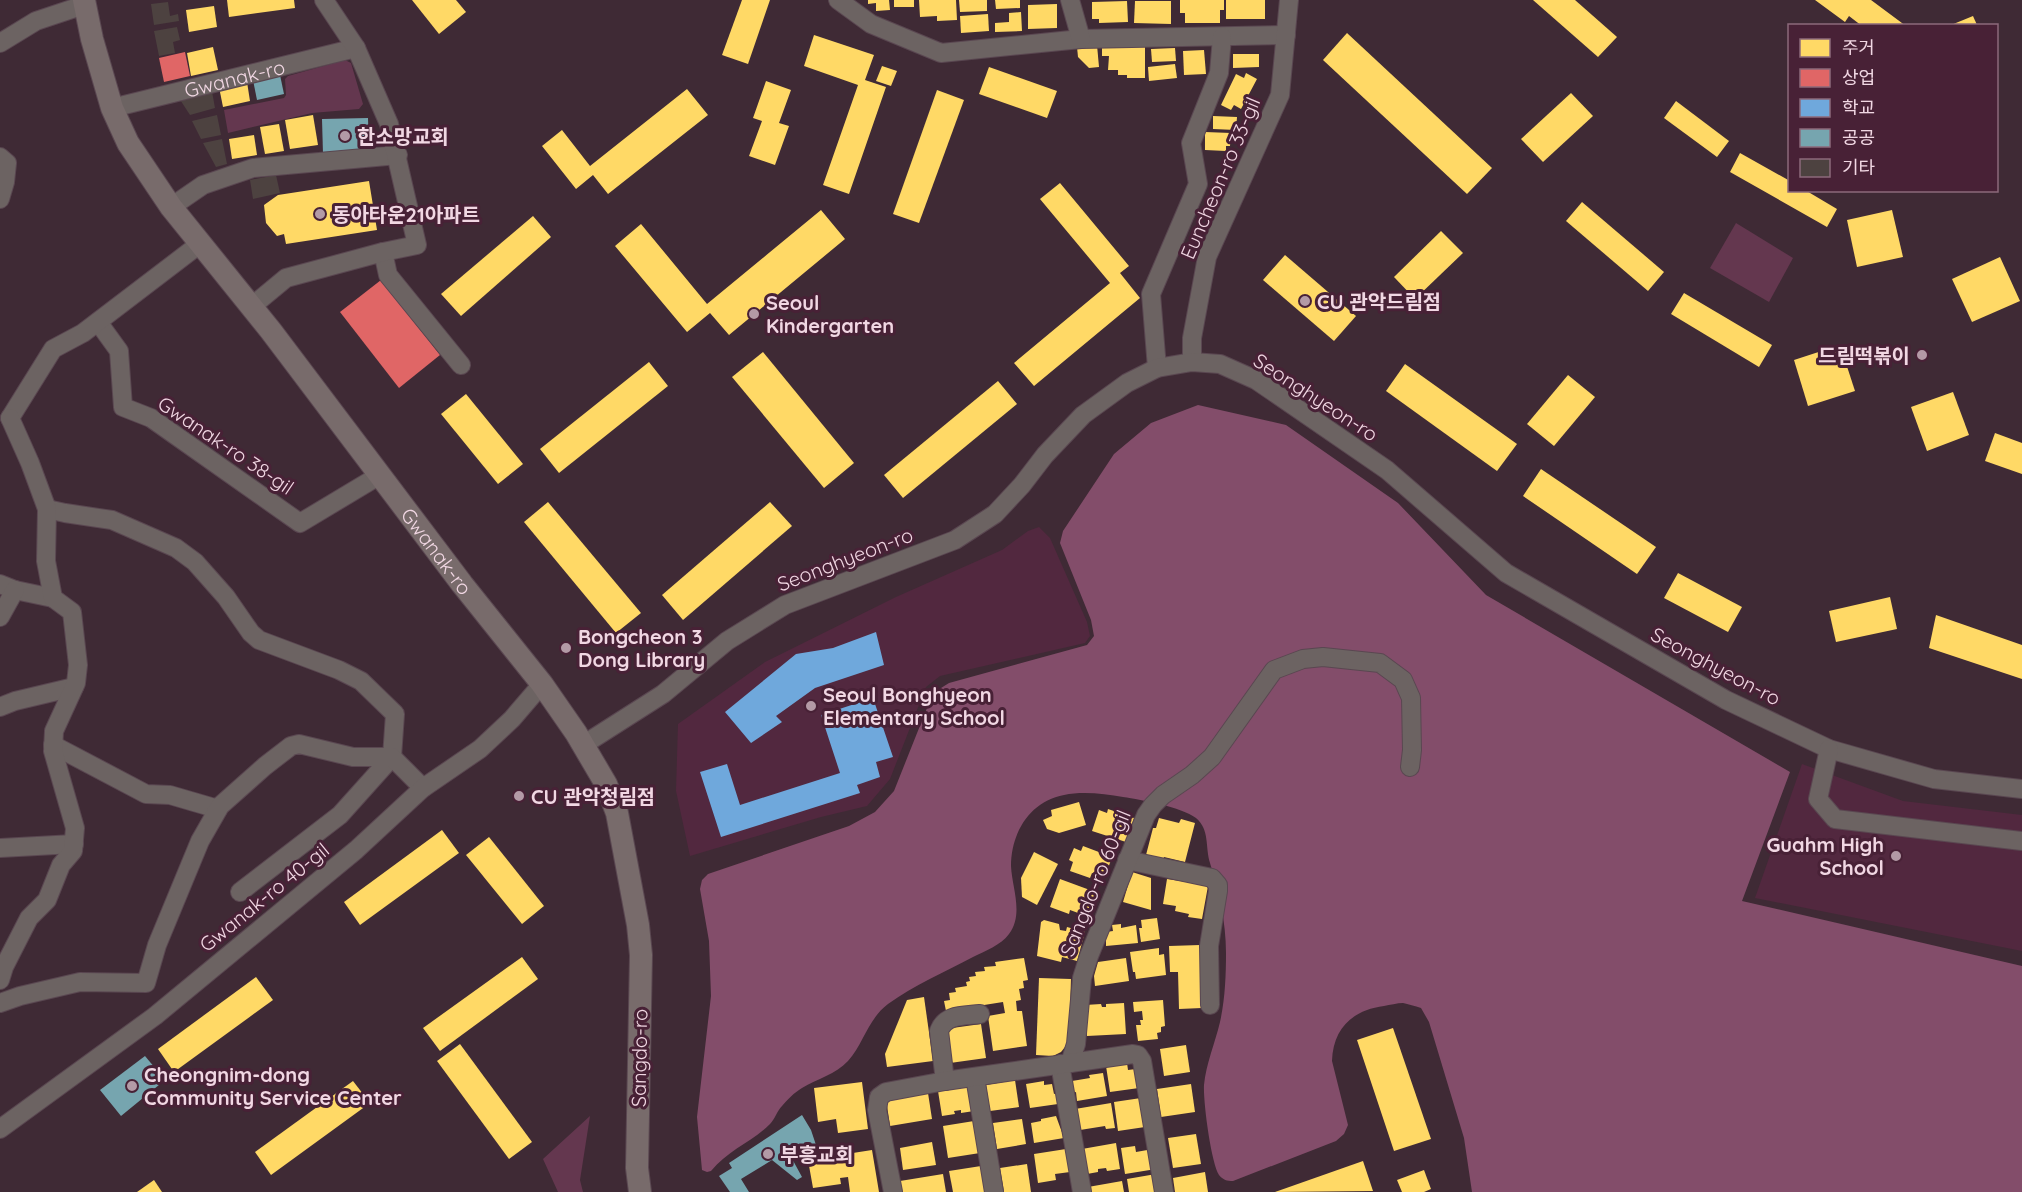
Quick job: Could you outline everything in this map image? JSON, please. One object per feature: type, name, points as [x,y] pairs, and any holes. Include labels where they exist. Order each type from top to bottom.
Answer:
[{"type":"main road","name":"Gwanak-ro","points":[[84,3],[112,108],[128,143],[171,207],[542,684],[583,745],[606,784],[616,813],[638,925]]},
{"type":"main road","name":"Sangdo-ro","points":[[638,925],[641,955],[637,1168],[640,1192]]},
{"type":"street","points":[[251,307],[286,278],[417,245],[389,124],[356,48],[324,0]]},
{"type":"street","points":[[838,0],[871,24],[941,53],[1081,39],[1286,35]]},
{"type":"street","points":[[1071,0],[1081,39]]},
{"type":"street","name":"Euncheon-ro 33-gil","points":[[1192,362],[1192,338],[1207,257],[1280,95],[1288,0]]},
{"type":"street","points":[[0,43],[36,21],[84,3]]},
{"type":"street","points":[[1157,368],[1150,294],[1198,184],[1191,143],[1218,73],[1222,37]]},
{"type":"street","name":"Gwanak-ro","points":[[112,108],[356,48]]},
{"type":"street","points":[[171,207],[203,184],[253,168],[398,155]]},
{"type":"street","points":[[0,157],[7,163],[0,200]]},
{"type":"street","points":[[53,598],[46,561],[47,509],[30,463],[5,419],[53,349],[83,333],[201,243]]},
{"type":"street","points":[[383,252],[388,275],[461,365]]},
{"type":"street","name":"Gwanak-ro 38-gil","points":[[98,322],[119,351],[123,407],[151,418],[300,523],[380,475]]},
{"type":"street","name":"Seonghyeon-ro","points":[[583,745],[663,694],[727,641],[785,606],[955,540],[995,514],[1022,485],[1045,455],[1083,415],[1126,383],[1157,368],[1192,362],[1220,364],[1256,380],[1387,470],[1506,573],[1726,700],[1829,749],[1934,779],[2022,789]]},
{"type":"street","points":[[47,509],[112,520],[176,548],[195,562],[259,640],[362,681],[395,714],[392,757],[340,815],[240,892]]},
{"type":"street","points":[[0,617],[7,587],[53,598],[72,612],[78,665],[74,687],[54,731],[53,745],[75,828],[73,851],[61,865],[47,900],[29,918],[3,968],[0,980]]},
{"type":"street","name":"Sangdo-ro 60-gil","points":[[1065,1064],[1076,1044],[1082,978],[1146,815],[1153,805],[1212,757],[1274,670],[1303,659],[1323,657],[1380,663],[1403,680],[1411,698],[1410,767]]},
{"type":"street","name":"Gwanak-ro 40-gil","points":[[0,1129],[154,1016],[356,850],[423,788],[480,749],[542,684]]},
{"type":"street","points":[[0,707],[15,701],[74,687]]},
{"type":"street","points":[[0,1003],[81,982],[146,982],[157,945],[187,872],[200,841],[218,809],[265,766],[291,746],[299,744],[353,757],[392,757],[423,788]]},
{"type":"street","points":[[53,745],[146,794],[170,795],[218,809]]},
{"type":"street","points":[[1829,749],[1818,799],[1835,819],[2022,841]]},
{"type":"street","points":[[0,848],[74,844]]},
{"type":"street","points":[[1127,860],[1212,878],[1215,881],[1218,891],[1209,946],[1210,1005]]},
{"type":"street","points":[[945,1081],[939,1031],[941,1025],[948,1019],[980,1014]]},
{"type":"street","points":[[893,1192],[877,1110],[879,1097],[886,1092],[945,1081],[1133,1054],[1141,1058],[1164,1192]]},
{"type":"street","points":[[1065,1064],[1082,1192]]},
{"type":"street","points":[[975,1077],[994,1192]]},
{"type":"shaded area","points":[[345,60],[351,63],[363,104],[359,109],[312,113],[228,133],[224,110],[284,98],[286,95],[285,79],[288,76]]},
{"type":"shaded area","points":[[1736,223],[1793,258],[1769,302],[1710,268]]},
{"type":"shaded area","points":[[1198,405],[1286,425],[1398,503],[1486,595],[1790,772],[1742,901],[2022,966],[2022,1192],[1472,1192],[1464,1138],[1429,1022],[1421,1008],[1403,1003],[1373,1008],[1354,1016],[1336,1039],[1332,1061],[1348,1125],[1344,1134],[1336,1141],[1233,1181],[1225,1180],[1219,1175],[1213,1158],[1204,1085],[1223,1005],[1225,930],[1203,828],[1196,818],[1171,807],[1131,798],[1086,793],[1052,798],[1032,811],[1025,820],[1014,842],[1012,854],[1016,918],[1006,938],[888,1004],[881,1010],[843,1066],[797,1092],[763,1130],[725,1157],[711,1171],[702,1170],[697,1117],[711,996],[709,941],[700,889],[702,880],[708,874],[849,826],[875,812],[894,791],[933,693],[949,683],[1087,645],[1094,636],[1091,620],[1060,543],[1063,531],[1114,454],[1151,423]]},
{"type":"shaded area","name":"Seoul Bonghyeon Elementary School","points":[[1039,527],[1050,538],[1087,622],[1090,636],[1085,643],[940,676],[926,687],[890,779],[867,806],[821,817],[690,856],[676,791],[678,724],[765,662],[896,597],[1002,550],[1028,531]]},
{"type":"shaded area","name":"Guahm High School","points":[[1802,764],[1903,801],[2022,815],[2022,951],[1755,898]]},
{"type":"shaded area","points":[[590,1116],[580,1180],[583,1192],[558,1192],[543,1159]]},
{"type":"building: 주거","points":[[227,0],[294,0],[295,8],[229,17]]},
{"type":"building: 주거","points":[[412,0],[456,0],[466,12],[439,34]]},
{"type":"building: 주거","points":[[742,0],[770,0],[748,64],[722,55]]},
{"type":"building: 주거","points":[[868,0],[889,0],[890,10],[876,11],[876,3],[868,4]]},
{"type":"building: 주거","points":[[894,0],[914,0],[914,7],[894,7]]},
{"type":"building: 주거","points":[[919,0],[956,0],[957,20],[937,21],[937,16],[920,17]]},
{"type":"building: 주거","points":[[959,0],[987,0],[987,11],[960,12]]},
{"type":"building: 주거","points":[[995,0],[1020,0],[1020,8],[996,9]]},
{"type":"building: 주거","points":[[1180,0],[1224,0],[1224,10],[1220,10],[1220,23],[1185,23],[1185,13],[1180,13]]},
{"type":"building: 주거","points":[[1226,0],[1265,0],[1265,19],[1226,19]]},
{"type":"building: 주거","points":[[1533,0],[1575,0],[1617,37],[1598,57]]},
{"type":"building: 주거","points":[[1815,0],[1871,0],[1903,24],[1859,24],[1849,16],[1845,22]]},
{"type":"building: 주거","points":[[1127,1],[1128,22],[1099,23],[1099,19],[1092,19],[1092,2]]},
{"type":"building: 주거","points":[[1135,1],[1171,1],[1171,24],[1134,23]]},
{"type":"building: 주거","points":[[1057,4],[1057,28],[1028,29],[1028,5]]},
{"type":"building: 주거","points":[[214,6],[217,27],[189,32],[186,10]]},
{"type":"building: 주거","points":[[1021,12],[1022,31],[995,32],[995,23],[1009,22],[1009,13]]},
{"type":"building: 주거","points":[[988,14],[989,31],[961,33],[960,16]]},
{"type":"building: 주거","points":[[1973,16],[1977,24],[1953,24]]},
{"type":"building: 주거","points":[[1347,33],[1492,168],[1467,194],[1323,60]]},
{"type":"building: 주거","points":[[814,35],[874,55],[865,80],[886,87],[849,194],[823,185],[858,85],[804,66]]},
{"type":"building: 주거","points":[[1097,45],[1099,67],[1089,68],[1078,57],[1077,47]]},
{"type":"building: 주거","points":[[1102,45],[1145,46],[1145,78],[1127,78],[1127,75],[1118,75],[1118,70],[1108,70],[1109,56],[1102,56]]},
{"type":"building: 주거","points":[[213,47],[218,70],[191,76],[187,53]]},
{"type":"building: 주거","points":[[1175,48],[1176,61],[1152,62],[1151,49]]},
{"type":"building: 주거","points":[[1204,50],[1206,74],[1184,75],[1183,51]]},
{"type":"building: 주거","points":[[1233,54],[1259,54],[1259,67],[1233,68]]},
{"type":"building: 주거","points":[[1175,64],[1177,78],[1149,81],[1148,67]]},
{"type":"building: 주거","points":[[882,66],[897,71],[891,86],[876,81]]},
{"type":"building: 주거","points":[[989,67],[1057,91],[1047,118],[979,94]]},
{"type":"building: 주거","points":[[1246,73],[1257,79],[1241,109],[1234,105],[1231,110],[1221,105],[1236,74],[1244,78]]},
{"type":"building: 주거","points":[[766,81],[791,90],[779,123],[789,126],[775,165],[749,156],[762,121],[753,118]]},
{"type":"building: 주거","points":[[247,82],[250,101],[223,107],[219,87]]},
{"type":"building: 주거","points":[[687,89],[708,115],[608,194],[593,175],[576,189],[542,146],[562,130],[590,166]]},
{"type":"building: 주거","points":[[937,90],[964,100],[919,223],[893,214]]},
{"type":"building: 주거","points":[[1571,93],[1593,116],[1543,162],[1521,139]]},
{"type":"building: 주거","points":[[1676,101],[1729,141],[1717,157],[1664,118]]},
{"type":"building: 주거","points":[[313,115],[318,145],[290,149],[285,120]]},
{"type":"building: 주거","points":[[1213,116],[1237,117],[1236,130],[1213,129]]},
{"type":"building: 주거","points":[[279,124],[284,151],[265,154],[260,127]]},
{"type":"building: 주거","points":[[1205,132],[1231,133],[1230,146],[1226,146],[1226,151],[1205,150]]},
{"type":"building: 주거","points":[[254,135],[257,155],[232,159],[229,139]]},
{"type":"building: 주거","points":[[1740,153],[1788,180],[1788,192],[1808,192],[1837,209],[1827,227],[1730,172]]},
{"type":"building: 주거","name":"동아타운21아파트","points":[[369,181],[377,230],[286,244],[284,234],[277,236],[266,223],[264,205],[278,195]]},
{"type":"building: 주거","points":[[1060,183],[1129,266],[1120,273],[1140,298],[1034,386],[1014,363],[1110,283],[1040,199]]},
{"type":"building: 주거","points":[[1582,202],[1664,272],[1648,291],[1566,221]]},
{"type":"building: 주거","points":[[821,210],[845,239],[729,335],[710,313],[687,332],[615,246],[641,224],[707,304]]},
{"type":"building: 주거","points":[[1892,210],[1903,257],[1857,267],[1847,220]]},
{"type":"building: 주거","points":[[533,216],[551,237],[461,316],[441,294]]},
{"type":"building: 주거","points":[[1441,231],[1463,253],[1415,299],[1394,277]]},
{"type":"building: 주거","points":[[1285,255],[1356,316],[1334,341],[1263,280]]},
{"type":"building: 주거","points":[[2000,257],[2020,301],[1972,322],[1952,279]]},
{"type":"building: 주거","points":[[1684,293],[1772,345],[1759,367],[1671,314]]},
{"type":"building: 주거","points":[[1840,345],[1855,391],[1808,406],[1794,360]]},
{"type":"building: 주거","points":[[763,352],[854,463],[824,488],[732,377]]},
{"type":"building: 주거","points":[[649,362],[668,386],[559,473],[540,449]]},
{"type":"building: 주거","points":[[1405,364],[1517,444],[1497,471],[1386,391]]},
{"type":"building: 주거","points":[[1568,375],[1595,397],[1554,446],[1527,424]]},
{"type":"building: 주거","points":[[998,381],[1017,404],[903,498],[884,475]]},
{"type":"building: 주거","points":[[1953,392],[1969,435],[1927,451],[1911,407]]},
{"type":"building: 주거","points":[[466,394],[523,464],[498,484],[441,414]]},
{"type":"building: 주거","points":[[1995,433],[2022,443],[2022,474],[1985,461]]},
{"type":"building: 주거","points":[[1541,469],[1656,547],[1637,574],[1523,496]]},
{"type":"building: 주거","points":[[548,502],[641,613],[616,633],[524,522]]},
{"type":"building: 주거","points":[[770,502],[792,526],[683,620],[662,595]]},
{"type":"building: 주거","points":[[1678,573],[1742,607],[1728,632],[1664,598]]},
{"type":"building: 주거","points":[[1890,597],[1897,629],[1836,642],[1829,611]]},
{"type":"building: 주거","points":[[1936,615],[2022,645],[2022,679],[1929,648]]},
{"type":"building: 주거","points":[[1079,802],[1086,825],[1059,833],[1047,829],[1043,820],[1052,816],[1051,810]]},
{"type":"building: 주거","points":[[1108,809],[1134,818],[1126,842],[1092,831],[1099,810],[1107,813]]},
{"type":"building: 주거","points":[[1159,818],[1179,823],[1181,819],[1195,823],[1185,862],[1164,857],[1163,860],[1146,855],[1153,828],[1156,828]]},
{"type":"building: 주거","points":[[442,830],[459,853],[360,925],[344,902]]},
{"type":"building: 주거","points":[[489,837],[544,906],[522,924],[466,855]]},
{"type":"building: 주거","points":[[1083,846],[1112,857],[1105,877],[1092,873],[1090,878],[1070,871],[1073,862],[1069,860],[1074,848],[1081,851]]},
{"type":"building: 주거","points":[[1034,852],[1058,864],[1037,905],[1022,897],[1021,878]]},
{"type":"building: 주거","points":[[1132,872],[1151,878],[1151,910],[1123,902]]},
{"type":"building: 주거","points":[[1060,879],[1098,893],[1089,917],[1070,910],[1069,914],[1050,907]]},
{"type":"building: 주거","points":[[1167,879],[1187,882],[1188,879],[1208,886],[1202,919],[1188,917],[1189,914],[1175,911],[1176,906],[1163,904]]},
{"type":"building: 주거","points":[[1157,918],[1160,939],[1141,942],[1139,928],[1142,928],[1141,920]]},
{"type":"building: 주거","points":[[1044,920],[1059,924],[1060,930],[1066,931],[1067,927],[1085,932],[1077,961],[1062,957],[1061,962],[1037,956],[1041,922]]},
{"type":"building: 주거","points":[[1121,924],[1121,928],[1136,925],[1138,943],[1106,946],[1106,932],[1113,931],[1112,925]]},
{"type":"building: 주거","points":[[1200,945],[1202,1008],[1179,1009],[1178,972],[1170,972],[1169,946]]},
{"type":"building: 주거","points":[[1159,948],[1159,955],[1164,954],[1166,975],[1136,979],[1130,952]]},
{"type":"building: 주거","points":[[522,957],[538,979],[440,1051],[423,1028]]},
{"type":"building: 주거","points":[[1024,958],[1028,980],[1023,981],[1024,988],[1019,989],[1021,1000],[1016,1001],[1017,1011],[1022,1011],[1027,1046],[993,1051],[988,1016],[1005,1013],[1003,1002],[946,1011],[944,1001],[950,1000],[949,993],[956,992],[955,988],[967,986],[966,982],[970,981],[969,977],[976,976],[975,972],[985,971],[984,967],[996,966],[995,962]]},
{"type":"building: 주거","points":[[1126,958],[1129,981],[1095,986],[1094,976],[1098,962]]},
{"type":"building: 주거","points":[[256,977],[273,1000],[174,1072],[158,1049]]},
{"type":"building: 주거","points":[[1039,978],[1071,979],[1069,1042],[1061,1052],[1053,1056],[1036,1055]]},
{"type":"building: 주거","points":[[924,997],[933,1061],[887,1067],[885,1054],[907,1000]]},
{"type":"building: 주거","points":[[1163,1000],[1165,1026],[1161,1027],[1161,1032],[1157,1033],[1158,1039],[1138,1041],[1136,1025],[1141,1025],[1142,1011],[1134,1012],[1133,1002]]},
{"type":"building: 주거","points":[[1124,1003],[1126,1034],[1087,1036],[1085,1005],[1101,1004],[1102,1007],[1106,1007],[1106,1004]]},
{"type":"building: 주거","points":[[981,1024],[986,1058],[950,1063],[945,1029]]},
{"type":"building: 주거","points":[[1393,1028],[1431,1139],[1394,1151],[1357,1040]]},
{"type":"building: 주거","points":[[460,1044],[532,1142],[509,1159],[437,1061]]},
{"type":"building: 주거","points":[[1186,1045],[1190,1072],[1164,1076],[1160,1049]]},
{"type":"building: 주거","points":[[1127,1063],[1128,1070],[1136,1069],[1139,1088],[1110,1092],[1106,1066]]},
{"type":"building: 주거","points":[[1103,1073],[1107,1096],[1077,1101],[1076,1092],[1073,1093],[1072,1081]]},
{"type":"building: 주거","points":[[1015,1080],[1019,1107],[990,1111],[986,1085]]},
{"type":"building: 주거","points":[[353,1081],[370,1103],[271,1175],[255,1152]]},
{"type":"building: 주거","points":[[1044,1081],[1044,1085],[1052,1084],[1054,1094],[1057,1093],[1058,1104],[1030,1108],[1026,1084]]},
{"type":"building: 주거","points":[[862,1082],[868,1129],[838,1133],[836,1119],[818,1122],[814,1088]]},
{"type":"building: 주거","points":[[1191,1084],[1195,1112],[1161,1117],[1157,1089]]},
{"type":"building: 주거","points":[[969,1085],[974,1111],[961,1113],[961,1110],[954,1111],[955,1114],[942,1116],[938,1091]]},
{"type":"building: 주거","points":[[928,1093],[932,1119],[890,1126],[886,1099]]},
{"type":"building: 주거","points":[[1141,1098],[1145,1127],[1118,1131],[1114,1102]]},
{"type":"building: 주거","points":[[1111,1103],[1115,1128],[1106,1129],[1105,1126],[1080,1130],[1075,1109]]},
{"type":"building: 주거","points":[[1056,1116],[1064,1138],[1034,1143],[1031,1123]]},
{"type":"building: 주거","points":[[1022,1119],[1026,1144],[997,1149],[993,1123]]},
{"type":"building: 주거","points":[[974,1121],[980,1153],[948,1158],[943,1126]]},
{"type":"building: 주거","points":[[1196,1134],[1201,1164],[1173,1168],[1168,1138]]},
{"type":"building: 주거","points":[[932,1142],[936,1165],[903,1170],[900,1148]]},
{"type":"building: 주거","points":[[1116,1143],[1120,1169],[1107,1171],[1106,1168],[1098,1169],[1098,1172],[1087,1174],[1082,1149]]},
{"type":"building: 주거","points":[[1135,1146],[1136,1152],[1153,1149],[1156,1169],[1125,1174],[1121,1148]]},
{"type":"building: 주거","points":[[1066,1149],[1070,1172],[1055,1174],[1056,1180],[1038,1183],[1034,1154]]},
{"type":"building: 주거","points":[[872,1150],[879,1192],[850,1192],[848,1177],[840,1178],[841,1184],[813,1188],[808,1160]]},
{"type":"building: 주거","points":[[1363,1161],[1373,1191],[1275,1192]]},
{"type":"building: 주거","points":[[1027,1164],[1031,1192],[1004,1192],[1000,1168]]},
{"type":"building: 주거","points":[[981,1166],[986,1192],[953,1192],[949,1171]]},
{"type":"building: 주거","points":[[1424,1170],[1431,1189],[1424,1192],[1402,1192],[1397,1180]]},
{"type":"building: 주거","points":[[1205,1172],[1208,1192],[1175,1192],[1173,1178]]},
{"type":"building: 주거","points":[[943,1174],[946,1192],[902,1192],[900,1181]]},
{"type":"building: 주거","points":[[1156,1174],[1159,1192],[1129,1192],[1127,1179]]},
{"type":"building: 주거","points":[[154,1180],[162,1192],[137,1192]]},
{"type":"building: 주거","points":[[1122,1181],[1124,1192],[1089,1192],[1088,1187]]},
{"type":"building: 상업","points":[[185,52],[190,76],[164,82],[159,58]]},
{"type":"building: 상업","points":[[381,280],[440,355],[399,388],[340,312]]},
{"type":"building: 학교","points":[[876,632],[884,665],[815,688],[776,716],[782,722],[751,743],[725,712],[796,654],[833,648]]},
{"type":"building: 학교","points":[[873,698],[893,757],[876,762],[880,777],[857,785],[860,793],[721,837],[700,772],[727,764],[740,805],[840,773],[821,715]]},
{"type":"building: 공공","points":[[280,75],[284,94],[257,100],[253,80]]},
{"type":"building: 공공","name":"한소망교회","points":[[368,118],[369,152],[323,154],[322,119]]},
{"type":"building: 공공","points":[[145,1056],[165,1080],[121,1116],[100,1090]]},
{"type":"building: 공공","name":"부흥교회","points":[[802,1115],[811,1130],[816,1145],[815,1150],[811,1152],[807,1152],[804,1147],[790,1155],[802,1177],[797,1180],[772,1160],[741,1179],[749,1192],[730,1192],[719,1176],[732,1168],[729,1163]]},
{"type":"building: 기타","points":[[168,2],[170,16],[178,14],[179,21],[154,25],[151,4]]},
{"type":"building: 기타","points":[[177,27],[180,40],[173,42],[175,53],[159,56],[154,31]]},
{"type":"building: 기타","points":[[211,86],[215,108],[190,115],[177,95]]},
{"type":"building: 기타","points":[[217,115],[221,135],[201,139],[192,121]]},
{"type":"building: 기타","points":[[222,139],[227,164],[216,167],[203,143]]},
{"type":"building: 기타","points":[[276,175],[280,193],[253,199],[250,180]]},
{"type":"place","name":"한소망교회","points":[[345,136]]},
{"type":"place","name":"동아타운21아파트","points":[[320,214]]},
{"type":"place","name":"CU 관악드림점","points":[[1305,301]]},
{"type":"place","name":"Seoul Kindergarten","points":[[754,314]]},
{"type":"place","name":"드림떡볶이","points":[[1922,355]]},
{"type":"place","name":"Bongcheon 3 Dong Library","points":[[566,648]]},
{"type":"place","name":"Seoul Bonghyeon Elementary School","points":[[811,706]]},
{"type":"place","name":"CU 관악청림점","points":[[519,796]]},
{"type":"place","name":"Guahm High School","points":[[1896,856]]},
{"type":"place","name":"Cheongnim-dong Community Service Center","points":[[132,1086]]},
{"type":"place","name":"부흥교회","points":[[768,1154]]}]
